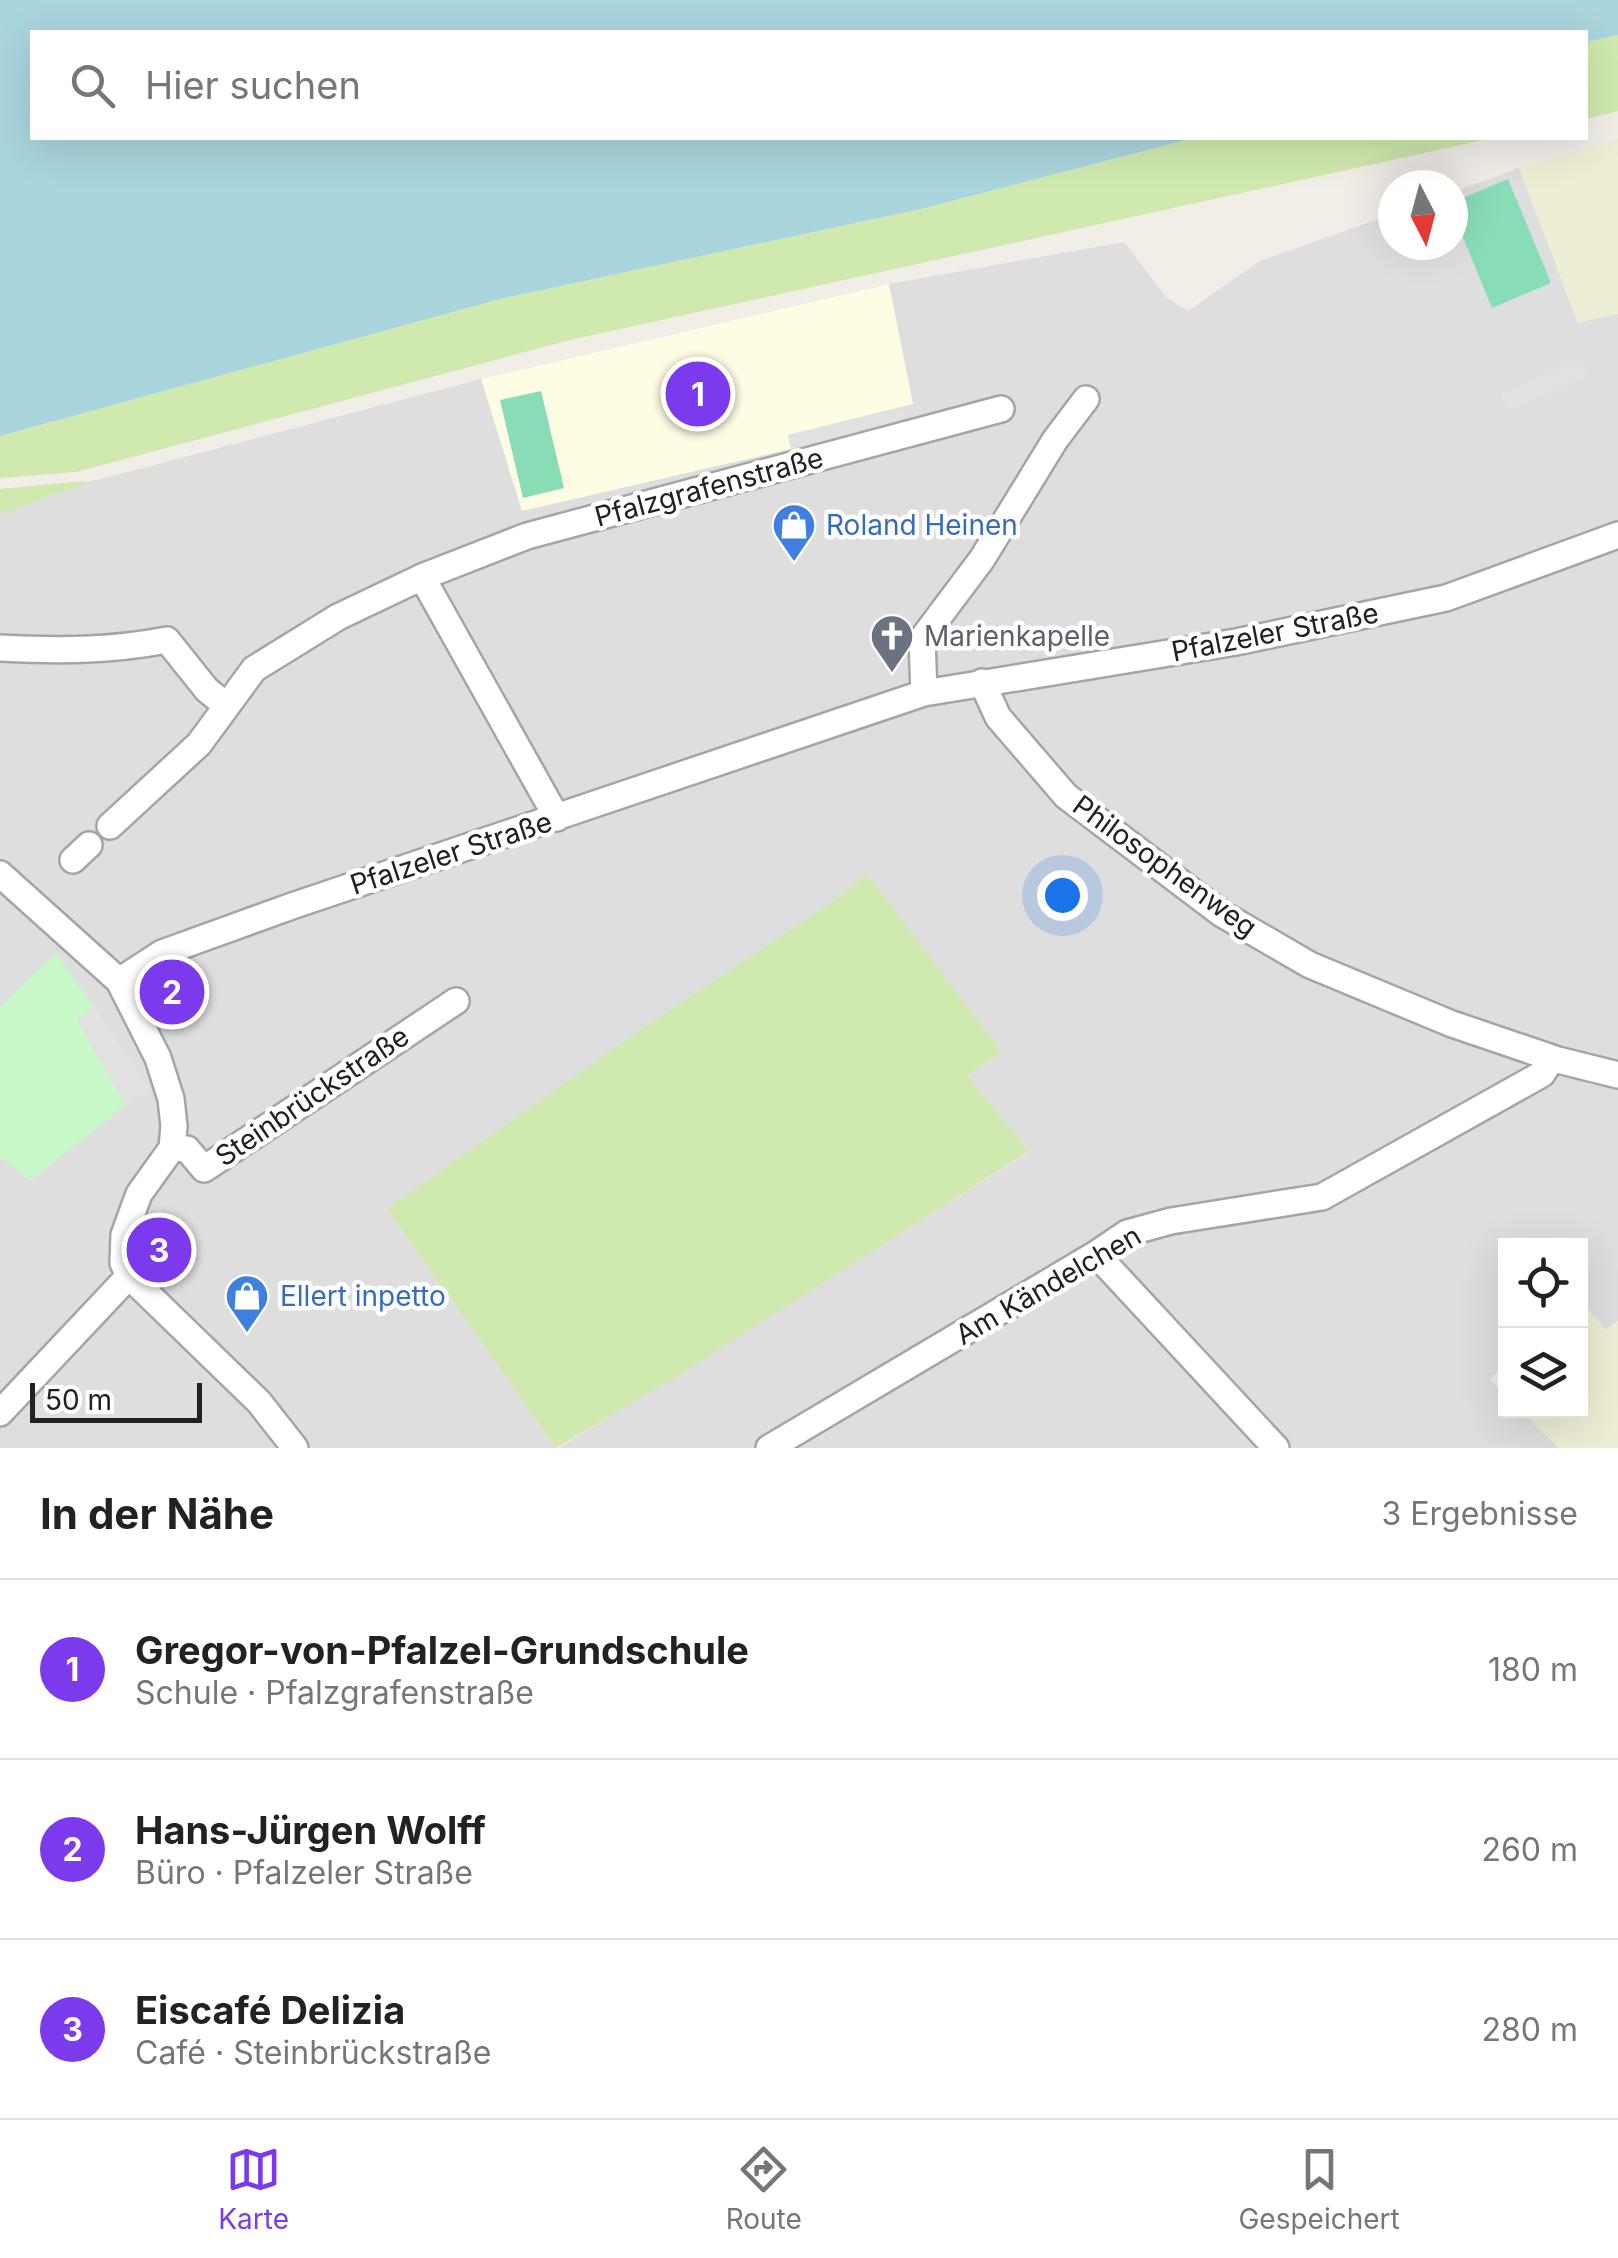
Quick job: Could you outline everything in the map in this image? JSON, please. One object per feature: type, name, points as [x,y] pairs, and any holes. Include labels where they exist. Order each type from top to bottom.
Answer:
[{"type":"street","points":[[924,693],[922,639],[982,559],[1054,440],[1086,399]]},
{"type":"street","name":"Pfalzgrafenstraße","points":[[110,826],[200,744],[254,669],[338,616],[422,576],[527,536],[1000,409]]},
{"type":"street","name":"Pfalzeler Straße","points":[[119,981],[162,953],[924,693],[1236,642],[1446,598],[1618,535]]},
{"type":"street","points":[[422,576],[557,818]]},
{"type":"street","points":[[0,648],[116,650],[167,640],[207,690],[227,706]]},
{"type":"street","name":"Philosophenweg","points":[[982,682],[998,717],[1066,796],[1222,914],[1310,965],[1452,1024],[1552,1058],[1618,1075]]},
{"type":"street","points":[[5,884],[119,981]]},
{"type":"street","name":"Steinbrückstraße","points":[[119,981],[158,1058],[171,1098],[172,1148],[139,1194],[124,1235],[123,1264],[129,1276]]},
{"type":"street","name":"Steinbrückstraße","points":[[172,1148],[187,1149],[204,1169],[456,1001]]},
{"type":"street","name":"Am Kändelchen","points":[[769,1448],[1127,1232],[1171,1220],[1322,1198],[1542,1074],[1552,1058]]},
{"type":"street","points":[[1096,1254],[1276,1448]]},
{"type":"street","points":[[0,1413],[129,1276],[259,1402],[295,1448]]},
{"type":"shaded area","points":[[1519,168],[1578,322],[1618,314],[1618,1321],[1606,1330],[1588,1309],[1588,1238],[1498,1238],[1498,1372],[1490,1379],[1498,1388],[1498,1418],[1528,1418],[1559,1448],[559,1448],[1029,1152],[967,1076],[1000,1052],[867,874],[828,905],[387,1209],[556,1448],[0,1448],[0,498],[101,479],[481,379],[889,284],[1124,242],[1166,297],[1188,311],[1260,261],[1378,219],[1378,260],[1468,260],[1468,187]]},
{"type":"shaded area","points":[[889,284],[913,404],[788,435],[791,449],[522,511],[481,379]]},
{"type":"shaded area","points":[[1580,359],[1587,376],[1508,411],[1501,394]]},
{"type":"shaded area","points":[[903,408],[906,423],[791,449],[788,435]]},
{"type":"shaded area","points":[[94,1007],[150,1089],[126,1105],[77,1020]]},
{"type":"green space","points":[[1618,35],[1618,111],[1588,118],[1588,42]]},
{"type":"green space","points":[[1618,139],[1618,313],[1578,323],[1519,168]]},
{"type":"green space","points":[[1186,140],[1484,140],[570,340],[76,472],[0,478],[0,436],[500,299],[921,209]]},
{"type":"green space","points":[[1508,179],[1551,283],[1492,308],[1468,250],[1468,196]]},
{"type":"green space","points":[[541,391],[564,488],[523,498],[500,400]]},
{"type":"green space","points":[[82,481],[84,484],[0,514],[0,489]]},
{"type":"green space","points":[[867,874],[1001,1051],[967,1076],[1029,1151],[677,1376],[556,1448],[387,1209],[633,1035],[828,905]]},
{"type":"green space","points":[[56,953],[94,1007],[77,1020],[126,1105],[30,1181],[0,1156],[0,1008]]},
{"type":"green space","points":[[1588,1309],[1605,1330],[1618,1321],[1618,1448],[1559,1448],[1528,1418],[1588,1418]]},
{"type":"water","points":[[0,0],[1618,0],[1618,35],[1588,42],[1588,30],[30,30],[30,140],[1186,140],[921,209],[500,299],[0,436]]},
{"type":"place","name":"Gregor-von-Pfalzel-Grundschule","points":[[698,394]]},
{"type":"place","name":"Roland Heinen","points":[[794,563]]},
{"type":"place","name":"Marienkapelle","points":[[892,674]]},
{"type":"place","name":"Hans-Jürgen Wolff","points":[[172,992]]},
{"type":"place","name":"Eiscafé Delizia","points":[[159,1250]]},
{"type":"place","name":"Ellert inpetto","points":[[247,1334]]}]
